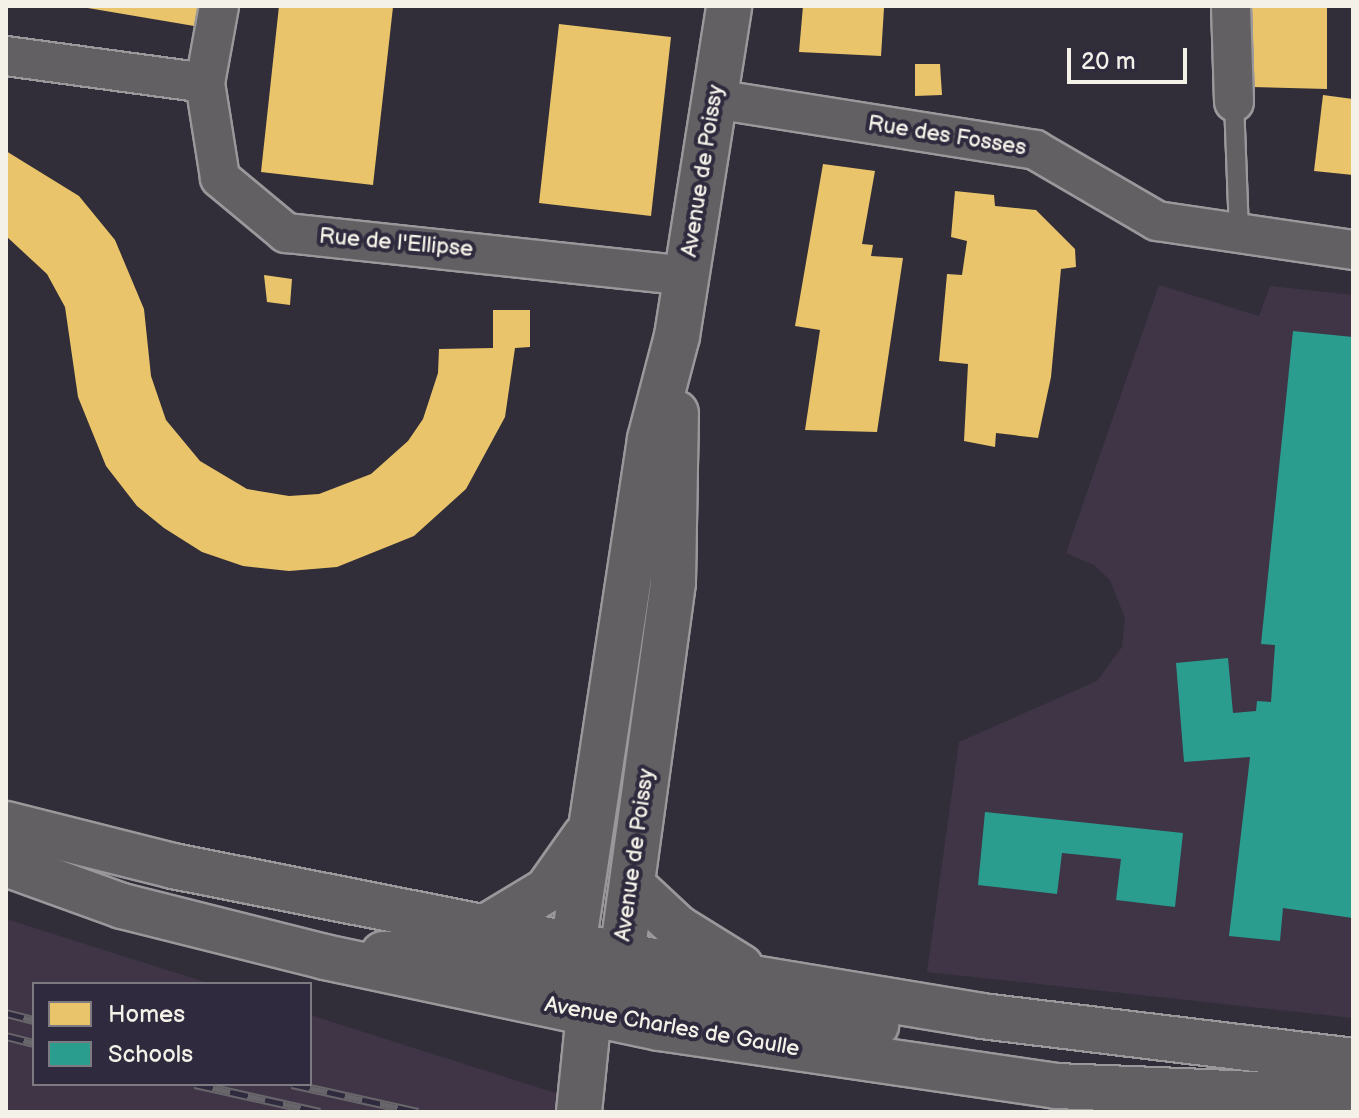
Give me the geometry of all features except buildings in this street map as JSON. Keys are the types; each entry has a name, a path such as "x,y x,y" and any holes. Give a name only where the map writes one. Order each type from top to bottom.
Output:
{"main road":[{"name":"Avenue de Poissy","path":"593,987 592,826 650,439 677,336 729,6"},
{"name":"Avenue de Poissy","path":"593,987 632,885 674,569 677,336"},
{"name":"Avenue Charles de Gaulle","path":"6,824 173,866 484,928 593,987 757,976 1012,1020 1353,1061"},
{"path":"484,928 547,890 592,826"},
{"name":"Avenue Charles de Gaulle","path":"6,864 91,896 325,957 593,987 861,1061 1056,1086 1353,1098"},
{"path":"632,885 678,928 757,976"},
{"path":"204,926 340,986 593,987 835,1021 924,1027 1012,1020"},
{"path":"579,1112 593,987"}],"street":[{"name":"Rue de l'Ellipse","path":"219,6 205,83 220,178 286,233 687,276"},
{"path":"1231,6 1234,102"},
{"path":"6,56 205,83"},
{"name":"Rue des Fosses","path":"714,99 1035,150 1157,221 1353,250"}],"lane":[{"path":"1234,102 1239,233"}],"shaded area":[{"path":"1159,285 1259,316 1270,286 1353,295 1353,1018 927,972 959,742 1097,681 1122,647 1125,618 1110,580 1094,565 1066,553"},
{"path":"6,919 205,982 32,982 32,1086 312,1086 312,1016 615,1112 6,1112"}],"railway":[{"path":"6,1013 32,1020"},
{"path":"6,1036 32,1042"},
{"path":"204,1086 320,1112"},
{"path":"301,1086 418,1112"}]}
